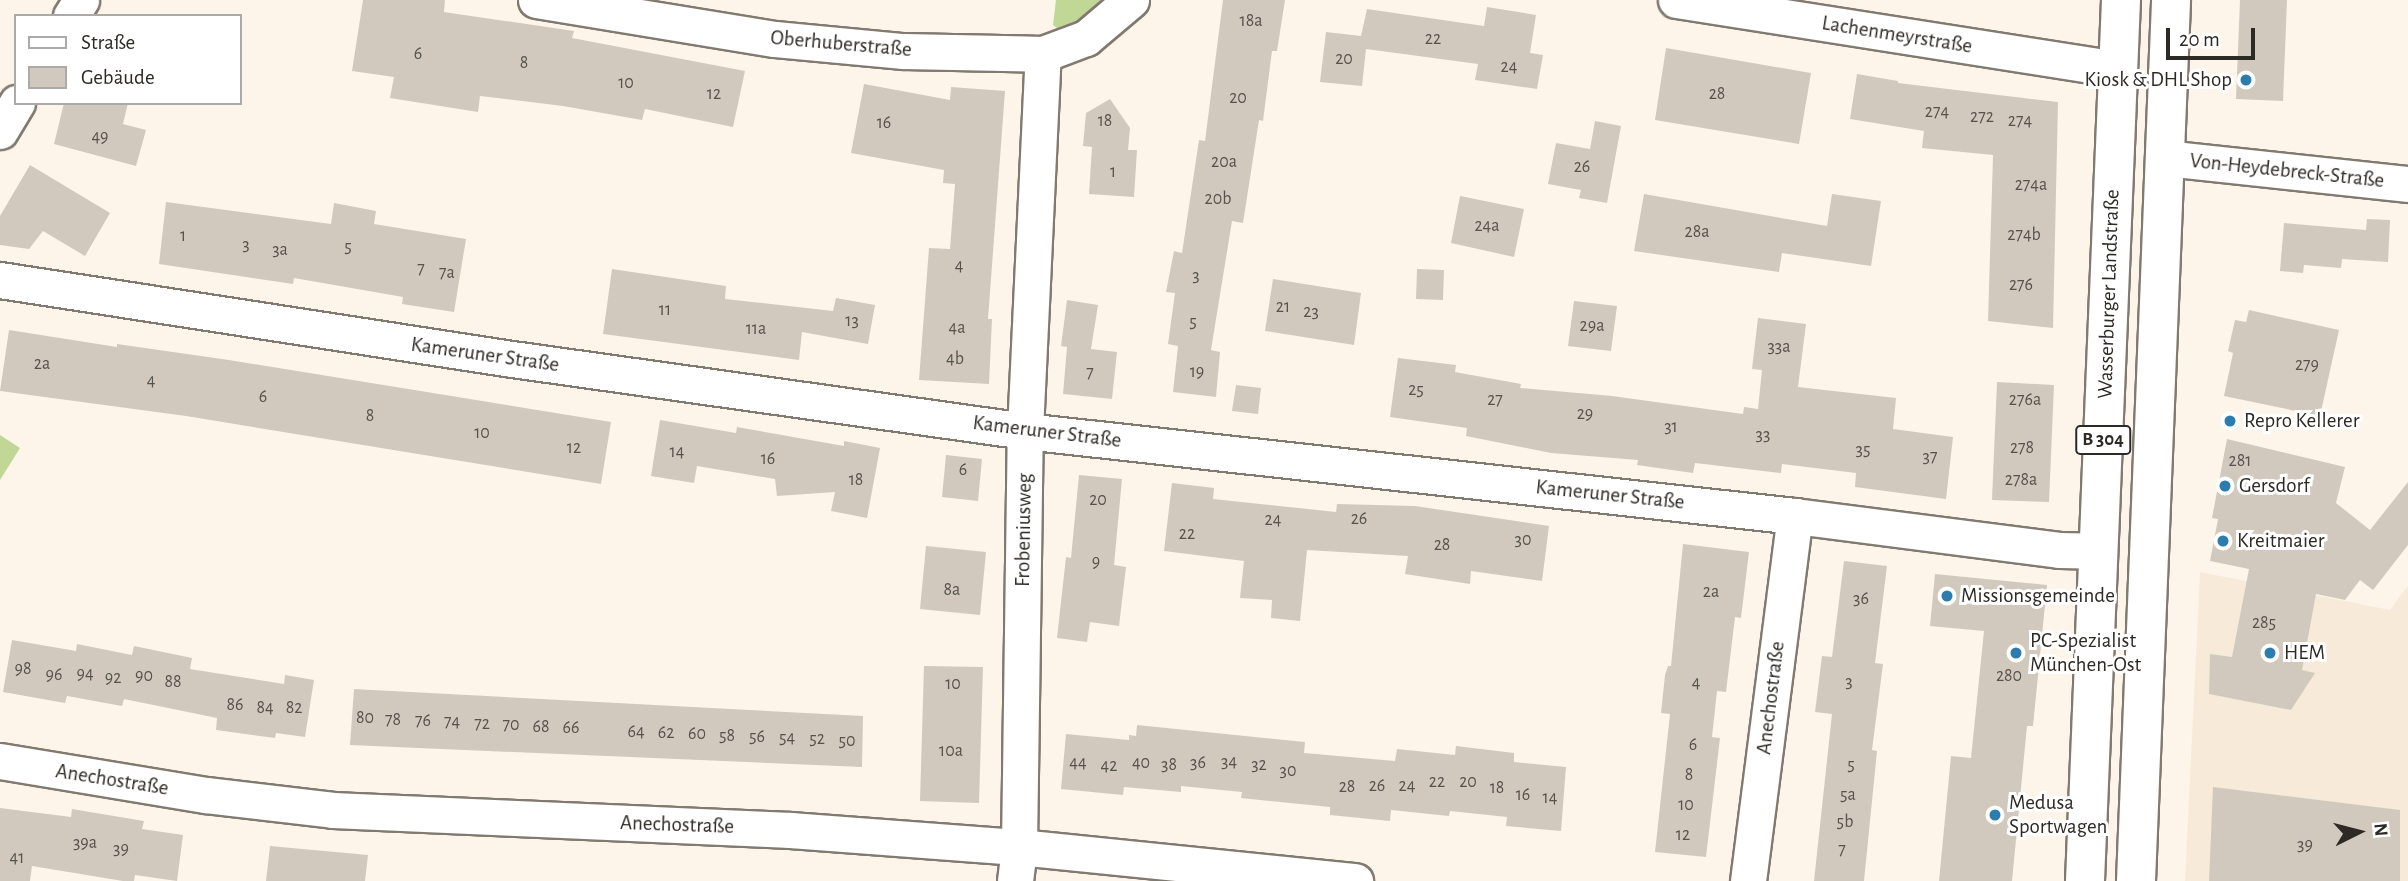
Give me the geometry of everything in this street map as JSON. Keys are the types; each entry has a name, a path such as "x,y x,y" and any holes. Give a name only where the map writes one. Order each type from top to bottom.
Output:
{"main road":[{"name":"Wasserburger Landstraße","path":"2085,881 2121,0"},
{"name":"B 304","path":"2136,881 2171,0"}],"street":[{"name":"Oberhuberstraße","path":"536,0 775,39 903,51 1043,54 1086,38 1131,0"},
{"name":"Lachenmeyrstraße","path":"1676,0 2118,69"},
{"name":"Frobeniusweg","path":"1015,881 1019,847 1025,431 1043,54"},
{"path":"0,131 16,105"},
{"name":"Von-Heydebreck-Straße","path":"2165,158 2408,184"},
{"name":"Kameruner Straße","path":"0,280 505,358 1025,431 1795,516 2059,550 2098,551"},
{"name":"Anechostraße","path":"1748,881 1795,516"},
{"name":"Anechostraße","path":"0,761 206,795 333,810 791,830 1019,847 1355,881"}],"shaded area":[{"path":"2200,572 2390,610 2408,586 2408,881 2185,881"}],"green space":[{"path":"1056,0 1106,0 1073,23 1057,28 1053,25"},
{"path":"0,435 20,448 0,480"}],"building":[{"path":"363,0 445,0 444,12 574,31 572,38 745,71 733,127 645,109 642,120 563,106 480,96 478,112 390,98 394,77 352,71"},
{"path":"1223,0 1285,0 1277,51 1272,51 1263,121 1259,120 1243,223 1232,221 1211,350 1220,352 1216,397 1173,392 1178,346 1168,344 1175,293 1166,292 1174,251 1182,253 1199,140 1205,141"},
{"path":"2240,0 2287,0 2283,101 2236,99"},
{"path":"1487,7 1536,15 1530,53 1543,55 1537,89 1475,80 1478,64 1366,49 1362,86 1320,82 1326,32 1361,36 1367,9 1484,26"},
{"path":"1666,48 1811,73 1799,144 1655,120"},
{"path":"1857,74 1898,83 2058,102 2053,328 1988,321 1993,155 1922,148 1924,131 1850,119"},
{"path":"864,84 950,100 951,87 1005,91 988,319 992,319 989,384 919,380 929,248 950,249 955,184 943,183 944,170 851,153"},
{"path":"1110,99 1130,128 1128,150 1137,150 1134,197 1089,194 1092,147 1083,146 1086,113"},
{"path":"64,105 128,105 123,124 146,130 136,166 54,144"},
{"path":"1595,121 1621,126 1607,203 1579,198 1581,190 1548,184 1556,143 1590,149"},
{"path":"30,165 110,213 85,256 43,231 29,249 0,245 0,216"},
{"path":"1644,194 1827,226 1832,194 1881,201 1871,266 1782,253 1779,272 1634,251"},
{"path":"1460,196 1524,209 1514,257 1451,243"},
{"path":"166,202 331,224 334,203 376,211 374,224 466,239 454,312 402,304 403,297 294,278 293,284 159,264"},
{"path":"2367,219 2390,220 2388,262 2342,259 2341,268 2304,265 2303,273 2280,271 2284,223 2366,230"},
{"path":"612,269 726,286 725,299 833,311 836,298 875,305 868,344 802,332 799,360 603,334"},
{"path":"1417,269 1444,270 1443,300 1416,299"},
{"path":"1273,279 1361,293 1354,345 1265,331"},
{"path":"1067,300 1098,305 1091,349 1117,352 1112,399 1063,394 1067,347 1061,346"},
{"path":"1574,301 1617,306 1611,351 1568,346"},
{"path":"2249,310 2339,330 2320,416 2224,396 2233,353 2228,351 2235,320 2246,322"},
{"path":"1758,318 1806,324 1798,387 1896,398 1893,429 1953,437 1946,499 1855,487 1856,473 1782,464 1781,473 1695,463 1693,473 1637,465 1638,460 1551,453 1466,436 1467,428 1390,417 1398,358 1456,365 1455,372 1521,384 1520,388 1612,396 1743,414 1744,407 1758,409 1762,370 1752,369"},
{"path":"9,330 117,347 117,344 229,360 611,422 601,484 186,416 0,391"},
{"path":"1997,382 2054,385 2049,502 1992,500"},
{"path":"1236,385 1261,388 1258,414 1232,411"},
{"path":"660,420 736,433 737,427 844,446 844,441 880,448 867,518 831,511 835,492 777,496 775,479 697,466 694,483 651,476"},
{"path":"2227,439 2345,467 2336,503 2370,530 2408,482 2408,545 2373,590 2360,580 2345,600 2316,594 2302,670 2315,673 2291,710 2209,694 2210,654 2232,657 2249,569 2210,561 2218,519 2212,518"},
{"path":"946,455 982,459 978,501 942,497"},
{"path":"1079,475 1122,479 1114,565 1126,567 1119,626 1090,622 1087,642 1057,638 1066,557 1071,558"},
{"path":"1172,483 1214,488 1213,499 1336,512 1337,504 1415,506 1549,526 1542,581 1471,571 1470,584 1405,574 1408,556 1307,550 1300,621 1271,618 1272,600 1240,598 1244,561 1164,551"},
{"path":"1683,544 1749,552 1741,618 1735,617 1726,692 1717,691 1712,737 1720,738 1706,857 1655,852 1670,714 1661,713 1665,675 1668,666 1671,666"},
{"path":"926,546 986,552 980,615 920,609"},
{"path":"1844,561 1887,566 1875,663 1883,664 1872,750 1877,751 1864,881 1814,881 1832,714 1815,712 1822,656 1832,657"},
{"path":"1935,574 2047,585 2033,726 2027,726 2012,881 1939,881 1951,756 1971,758 1984,631 1930,626"},
{"path":"12,640 76,651 77,644 132,655 134,646 192,658 190,669 284,684 285,675 314,680 305,737 276,733 275,738 216,730 217,718 124,699 122,706 67,696 65,703 3,692"},
{"path":"924,666 983,667 979,803 920,801"},
{"path":"354,689 863,716 862,767 350,745"},
{"path":"1137,725 1305,742 1304,753 1395,761 1397,749 1455,755 1456,746 1514,753 1514,762 1566,767 1561,831 1506,826 1507,817 1450,811 1449,816 1391,810 1390,821 1330,815 1330,807 1241,798 1242,792 1181,786 1181,792 1124,787 1123,795 1061,789 1066,734 1129,740 1129,735 1136,736"},
{"path":"2213,787 2400,810 2400,881 2209,881"},
{"path":"0,808 71,817 72,809 144,821 142,829 183,835 177,881 135,875 134,881 123,881 32,866 30,881 0,881"},
{"path":"270,846 368,855 365,881 266,881"}],"place":[{"name":"Kiosk & DHL Shop","path":"2246,80"},
{"name":"Repro Kellerer","path":"2230,421"},
{"name":"Gersdorf","path":"2225,486"},
{"name":"Kreitmaier","path":"2223,541"},
{"name":"Missionsgemeinde","path":"1947,596"},
{"name":"PC-Spezialist München-Ost","path":"2016,653"},
{"name":"HEM","path":"2270,653"},
{"name":"Medusa Sportwagen","path":"1995,815"}]}
